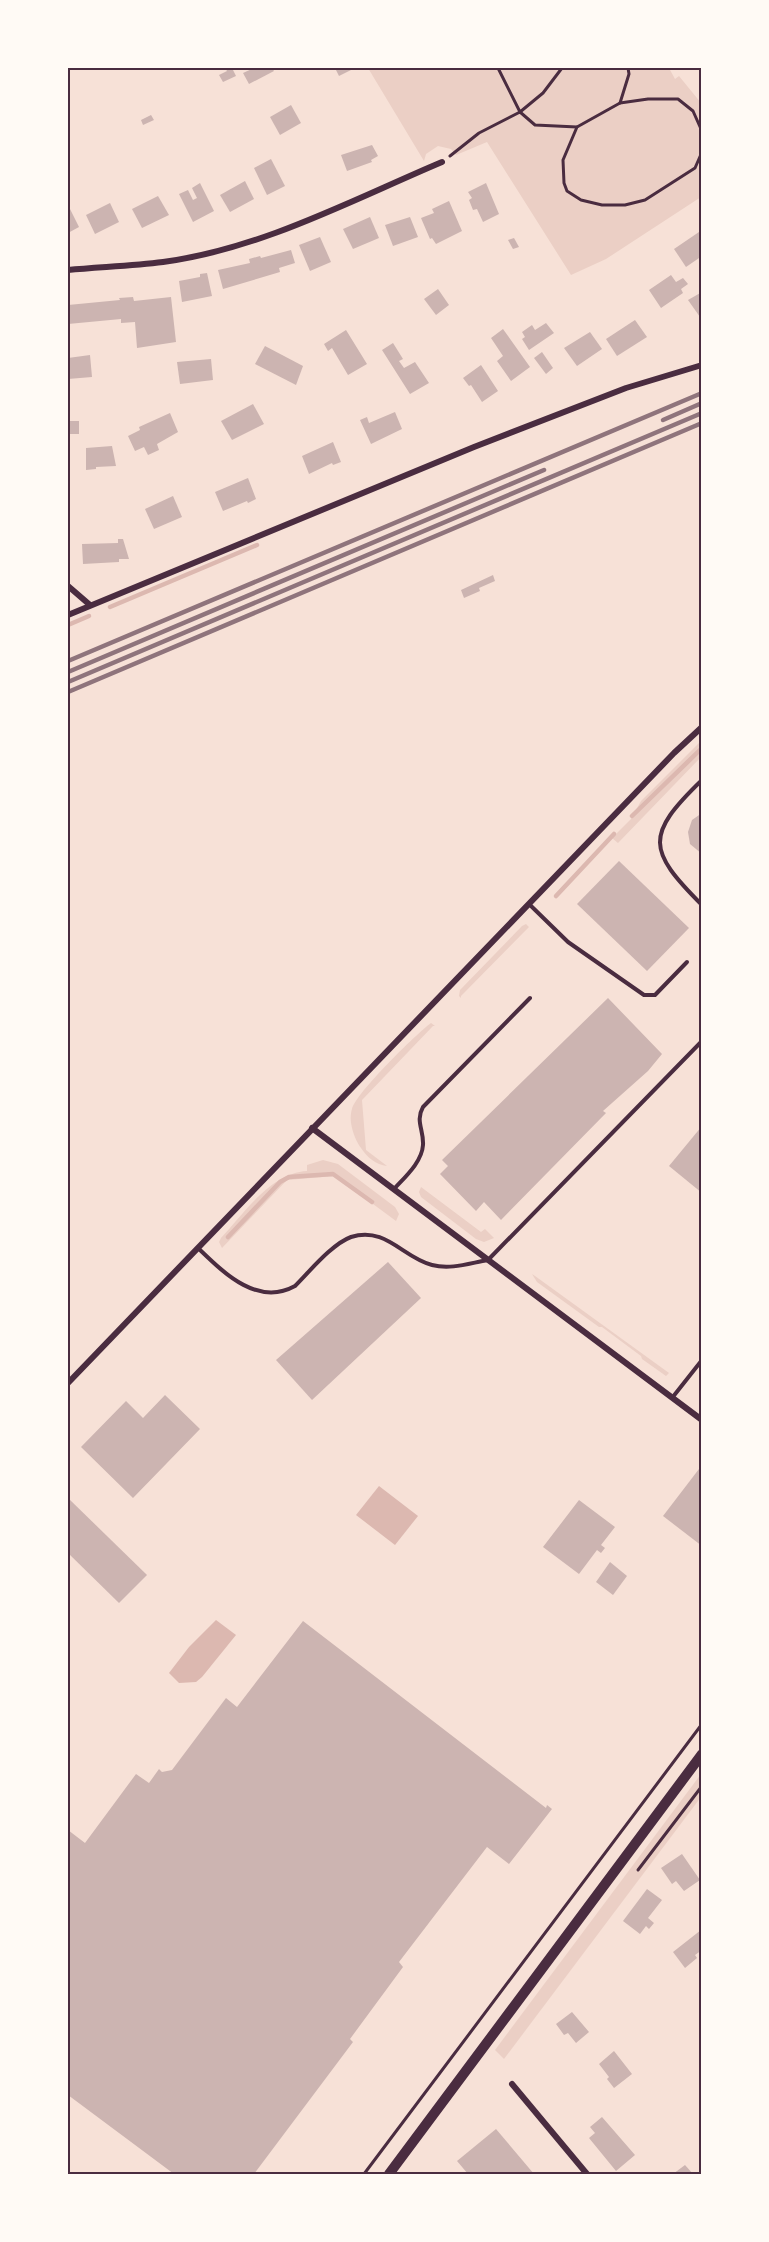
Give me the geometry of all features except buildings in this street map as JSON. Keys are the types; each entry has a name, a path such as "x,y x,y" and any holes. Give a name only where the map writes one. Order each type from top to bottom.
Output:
{"main road":[{"path":"389,2175 702,1754"}],"street":[{"path":"68,270 164,262 250,241 288,228 442,162"},
{"path":"68,615 474,447 627,388 702,365"},
{"path":"68,586 90,605"},
{"path":"68,1383 528,904 702,727"},
{"path":"312,1128 702,1420"},
{"path":"512,2084 587,2175"}],"lane":[{"path":"702,780 675,807 659,841 660,852 665,864 702,905"},
{"path":"528,904 568,942 644,995 655,994 687,962"},
{"path":"394,1189 413,1168 423,1147 418,1117 423,1107 530,998"},
{"path":"198,1248 239,1283 250,1288 272,1292 287,1290 295,1286 337,1246 352,1237 374,1235 386,1239 430,1265 456,1266 488,1260 702,1041"},
{"path":"672,1398 702,1360"}],"path":[{"path":"498,68 520,112 535,125 577,127 620,103 648,99 678,99 693,111 702,137"},
{"path":"442,162 479,133 520,112 543,93 562,68"},
{"path":"620,103 629,74 628,68"},
{"path":"577,127 563,160 564,183 567,191 581,200 625,205 645,200 695,168 702,152"},
{"path":"364,2175 702,1724"},
{"path":"638,1870 702,1786"}],"shaded area":[{"path":"368,68 669,68 675,79 679,76 701,103 701,197 606,259 571,275 487,142 456,155 451,149 438,146 426,154 424,161"},
{"path":"701,741 701,757 618,843 612,838 631,819 641,801"},
{"path":"526,924 529,927 461,998 460,990"},
{"path":"431,1023 435,1026 362,1100 366,1150 387,1166 379,1164 366,1154 356,1139 351,1124 352,1109 375,1078"},
{"path":"323,1160 338,1164 395,1207 399,1214 396,1221 335,1176 287,1180 222,1248 219,1242 221,1238 270,1186 294,1173 307,1171 307,1165"},
{"path":"421,1187 481,1232 485,1229 494,1238 484,1242 476,1239 421,1197 419,1192"},
{"path":"532,1274 669,1373 666,1376 642,1359 602,1327 537,1282"},
{"path":"379,1486 418,1516 395,1545 356,1515"},
{"path":"216,1620 236,1635 202,1677 196,1682 179,1683 169,1673 189,1647"},
{"path":"701,1774 701,1797 504,2059 495,2050"}],"waterway":[{"path":"110,607 257,545"},
{"path":"68,625 89,616"},
{"path":"632,816 702,748"},
{"path":"556,896 614,834"},
{"path":"228,1237 280,1182 289,1177 333,1174 372,1202"}],"railway":[{"path":"68,661 702,393"},
{"path":"663,420 702,403"},
{"path":"68,682 702,413"},
{"path":"68,692 702,423"},
{"path":"68,672 544,470"}]}
